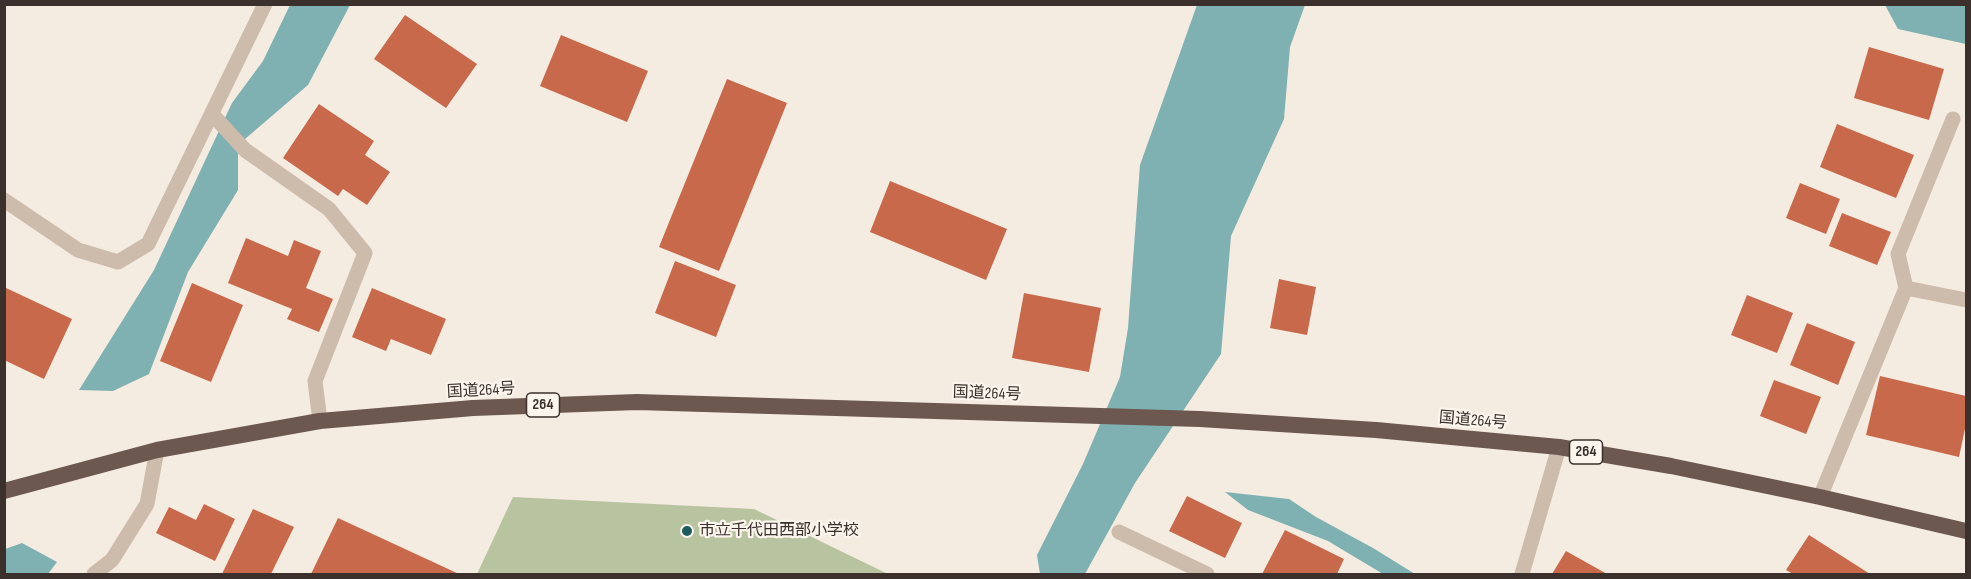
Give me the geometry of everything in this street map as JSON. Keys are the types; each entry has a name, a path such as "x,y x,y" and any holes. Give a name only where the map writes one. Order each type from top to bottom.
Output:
{"highway":[{"name":"国道264号","path":"4,491 157,450 320,421 473,408 637,402 1200,419 1376,430 1559,447 1671,466 1820,496 1966,531"}],"street":[{"path":"4,200 78,250 118,262 148,244 265,4"},
{"path":"212,114 245,150 329,209 365,253 315,381 320,421"},
{"path":"1820,496 1906,288 1898,254 1953,119"},
{"path":"1906,288 1966,300"},
{"path":"1522,574 1559,447"},
{"path":"94,574 112,560 147,504 157,450"},
{"path":"1119,532 1206,574"}],"green space":[{"path":"513,497 754,509 888,574 477,574"}],"water":[{"path":"290,5 350,5 308,85 238,145 238,190 188,272 149,374 113,391 79,390 154,270 232,103 263,61"},
{"path":"1197,5 1305,5 1290,47 1284,119 1231,236 1221,354 1135,483 1085,574 1040,574 1037,555 1083,464 1120,377 1128,328 1140,165"},
{"path":"1885,5 1966,5 1966,44 1898,29"},
{"path":"1225,492 1289,499 1415,574 1383,574 1328,541 1248,510"},
{"path":"22,543 57,562 48,574 5,574 5,549"}],"building":[{"path":"405,15 477,64 446,108 374,59"},
{"path":"561,35 648,71 627,122 540,86"},
{"path":"1869,47 1944,69 1929,120 1854,98"},
{"path":"727,79 787,103 719,271 659,247"},
{"path":"319,104 374,141 365,155 390,172 367,205 343,189 338,196 283,158"},
{"path":"1837,124 1914,155 1896,198 1820,167"},
{"path":"890,181 1007,229 986,280 870,232"},
{"path":"1800,183 1840,199 1826,234 1786,218"},
{"path":"1842,213 1891,232 1877,265 1829,246"},
{"path":"246,238 288,256 294,240 321,251 306,288 333,299 319,332 287,319 292,309 228,283"},
{"path":"675,261 736,285 716,337 655,313"},
{"path":"1279,279 1316,287 1307,335 1270,328"},
{"path":"192,283 243,305 211,382 160,361"},
{"path":"4,287 72,319 44,379 4,360"},
{"path":"372,288 446,319 431,355 391,339 386,351 352,337"},
{"path":"1024,293 1101,308 1089,372 1012,358"},
{"path":"1747,295 1793,313 1777,353 1731,335"},
{"path":"1807,323 1855,342 1838,385 1790,365"},
{"path":"1880,376 1966,396 1966,424 1959,457 1866,435"},
{"path":"1774,380 1821,397 1806,434 1760,416"},
{"path":"1187,496 1242,523 1225,558 1169,531"},
{"path":"204,504 235,519 215,561 156,533 169,507 196,520"},
{"path":"253,509 294,527 271,574 222,574"},
{"path":"338,518 459,574 311,574"},
{"path":"1285,530 1344,559 1337,574 1262,574"},
{"path":"1809,535 1870,574 1793,574 1786,570"},
{"path":"1566,551 1607,574 1552,574"}],"place":[{"name":"市立千代田西部小学校","path":"687,531"}]}
